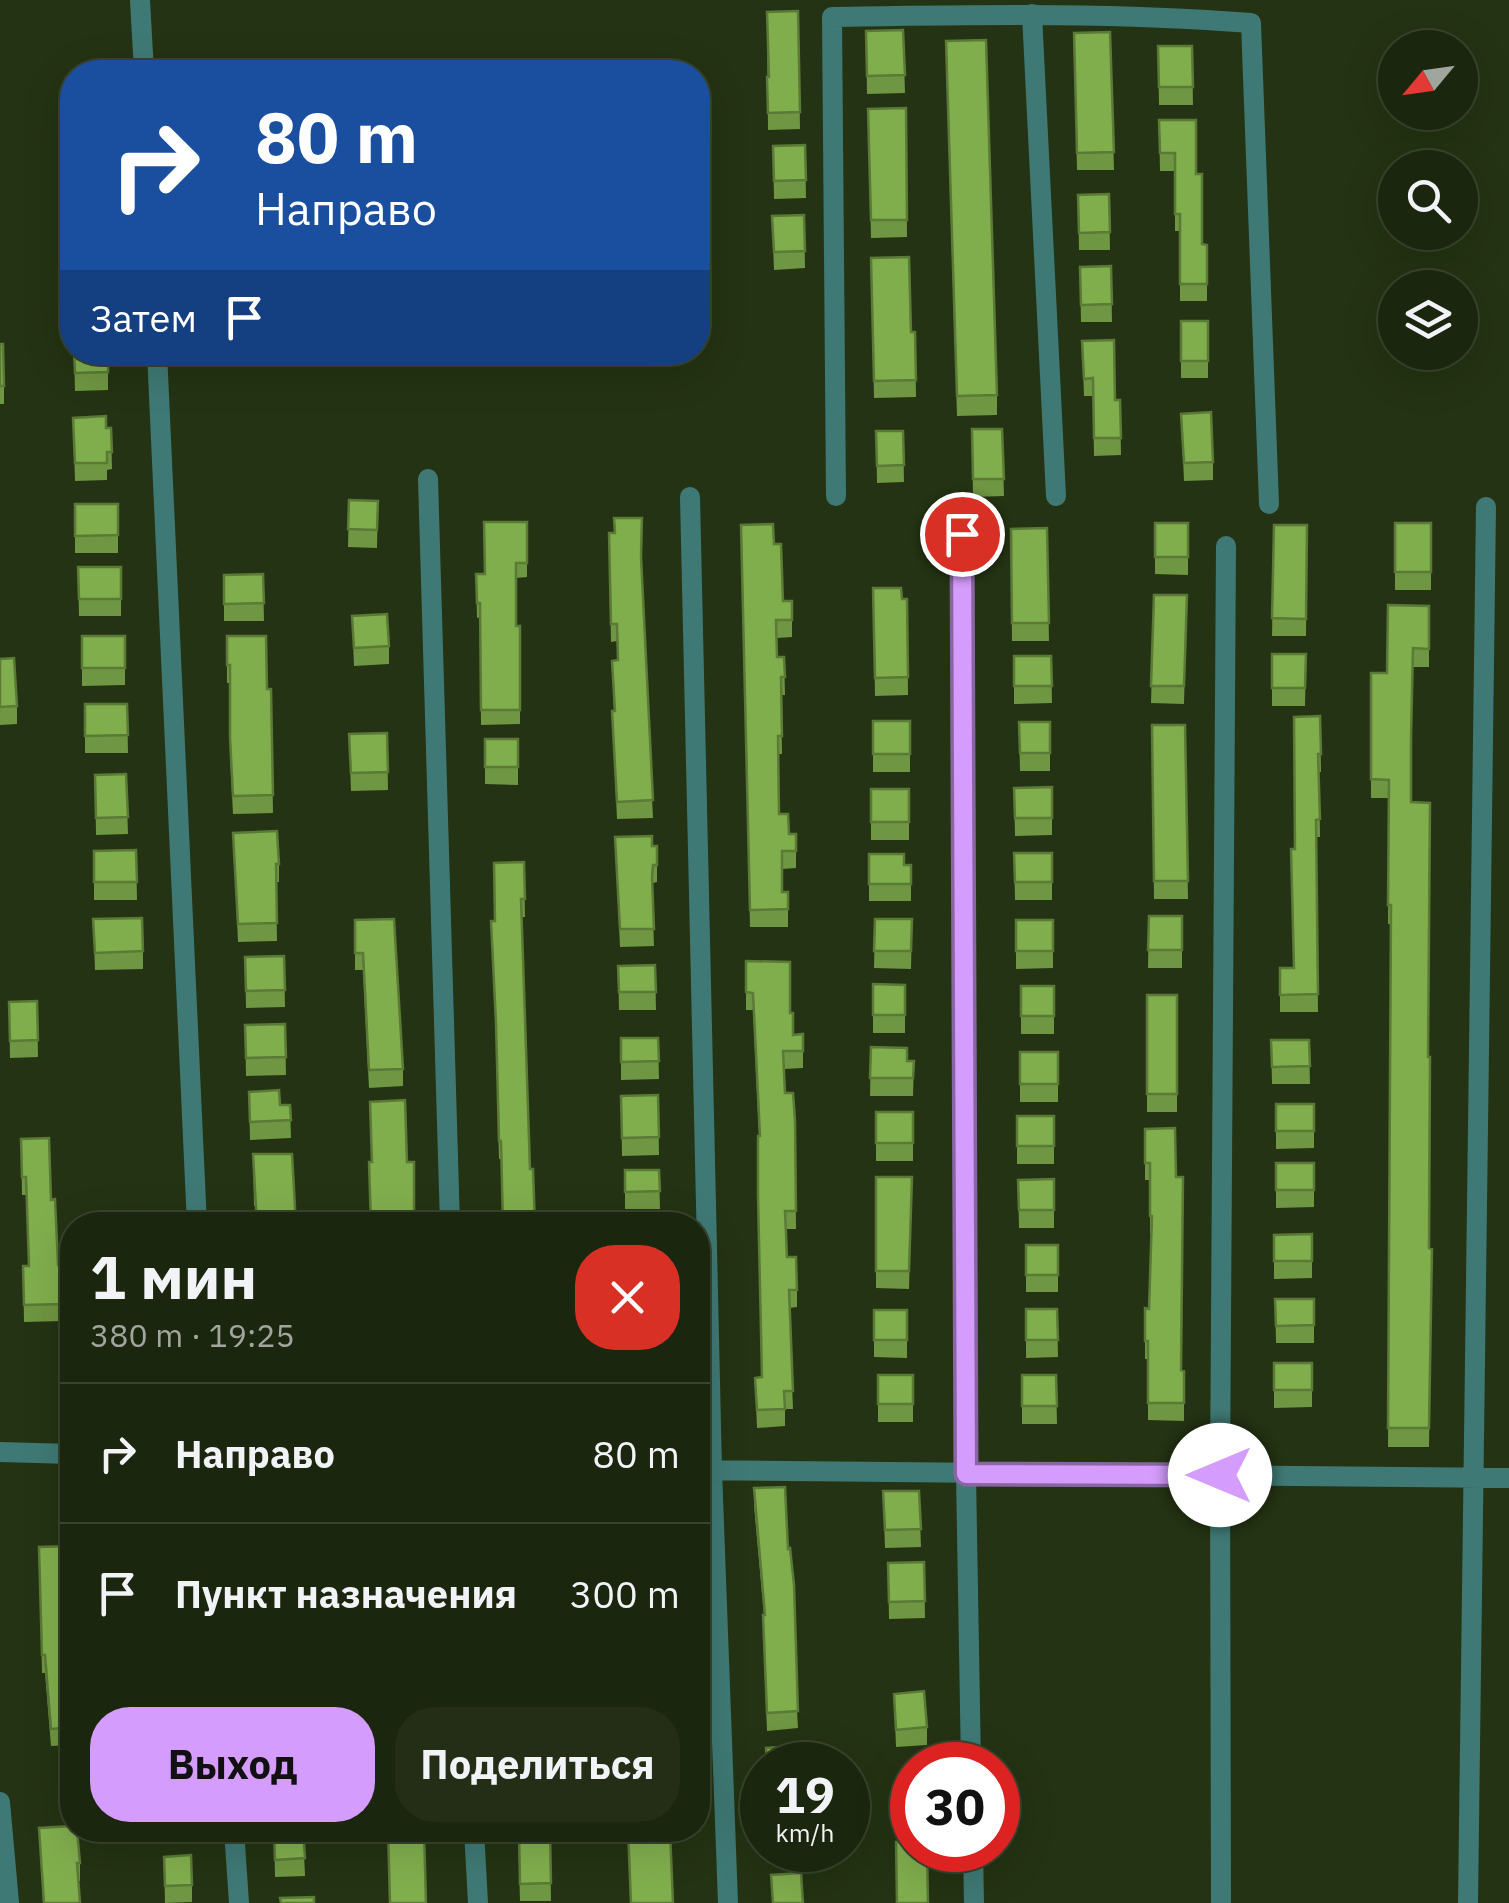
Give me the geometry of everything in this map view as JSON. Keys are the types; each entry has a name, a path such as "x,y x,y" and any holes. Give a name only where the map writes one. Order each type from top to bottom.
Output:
{"street":[{"path":"140,0 143,60"},
{"path":"836,496 832,16 1163,8 1251,23 1269,504"},
{"path":"1032,14 1056,496"},
{"path":"157,365 196,1212"},
{"path":"428,479 450,1212"},
{"path":"690,497 701,1212"},
{"path":"1468,1903 1486,507"},
{"path":"962,534 966,1474 972,1742"},
{"path":"1221,1903 1226,546"},
{"path":"0,1452 60,1454"},
{"path":"710,1470 1509,1478"},
{"path":"710,1564 728,1903"},
{"path":"0,1802 8,1903"},
{"path":"235,1842 239,1903"},
{"path":"475,1842 478,1903"},
{"path":"973,1872 974,1903"}],"building":[{"path":"798,11 800,112 768,113 767,12"},
{"path":"903,30 905,75 867,76 866,31"},
{"path":"1110,32 1114,152 1077,153 1074,33"},
{"path":"986,40 997,395 957,396 946,41"},
{"path":"1158,46 1192,46 1193,87 1159,87"},
{"path":"906,108 907,220 871,220 868,109"},
{"path":"1159,120 1196,120 1196,174 1202,174 1202,244 1207,245 1207,284 1180,284 1175,153 1160,153"},
{"path":"805,145 806,180 774,181 773,146"},
{"path":"1109,194 1110,232 1079,233 1078,195"},
{"path":"804,215 805,251 774,252 772,216"},
{"path":"909,257 916,380 874,381 871,258"},
{"path":"1111,266 1112,304 1081,305 1080,267"},
{"path":"1181,321 1208,321 1208,361 1181,361"},
{"path":"1114,340 1115,400 1120,400 1121,438 1094,438 1093,378 1084,379 1082,341"},
{"path":"3,344 4,386 0,386"},
{"path":"75,365 108,365 108,372 75,373"},
{"path":"1211,412 1213,462 1184,463 1181,414"},
{"path":"106,416 112,452 107,452 107,463 75,463 73,418"},
{"path":"972,429 1002,429 1004,479 973,479"},
{"path":"876,431 903,431 904,465 877,466"},
{"path":"349,500 378,501 377,530 348,529"},
{"path":"75,504 118,504 118,535 75,536"},
{"path":"614,518 642,518 653,800 617,802 612,661 618,660 617,624 611,624 609,533 615,533"},
{"path":"484,522 527,522 527,563 516,563 520,710 481,710 476,574 485,574"},
{"path":"1155,523 1188,523 1188,557 1155,557"},
{"path":"1395,523 1431,523 1431,572 1395,572"},
{"path":"773,524 774,544 781,544 783,601 792,601 792,620 776,620 777,657 784,657 785,677 781,677 782,736 778,736 779,814 788,814 789,834 796,834 796,851 782,851 782,892 788,892 788,909 750,910 741,525"},
{"path":"1274,525 1307,525 1306,619 1272,618"},
{"path":"1047,528 1049,623 1012,623 1011,529"},
{"path":"78,567 121,567 121,599 79,599"},
{"path":"263,574 264,603 224,604 224,575"},
{"path":"873,588 901,588 902,599 907,599 908,677 875,678"},
{"path":"1154,595 1187,595 1184,686 1151,686"},
{"path":"1388,605 1429,606 1429,649 1413,648 1411,802 1430,803 1429,1428 1388,1428 1389,780 1371,779 1371,673 1387,673"},
{"path":"387,614 389,646 354,648 352,616"},
{"path":"82,636 125,636 125,668 82,668"},
{"path":"227,636 266,636 273,795 233,796"},
{"path":"1272,654 1306,654 1305,688 1272,688"},
{"path":"1014,656 1051,656 1052,686 1014,686"},
{"path":"14,658 17,706 0,707 0,659"},
{"path":"85,704 127,704 128,735 85,736"},
{"path":"1320,716 1320,819 1316,820 1318,994 1280,995 1280,968 1294,968 1294,717"},
{"path":"873,721 910,721 910,754 873,754"},
{"path":"1019,722 1050,722 1050,753 1020,753"},
{"path":"1152,725 1185,725 1188,881 1154,881"},
{"path":"387,733 388,772 351,773 349,734"},
{"path":"485,739 518,739 518,767 485,767"},
{"path":"126,774 128,817 96,818 95,775"},
{"path":"1052,787 1052,818 1015,818 1014,788"},
{"path":"871,789 909,789 909,822 871,822"},
{"path":"277,831 277,923 238,924 233,833"},
{"path":"652,836 652,846 657,846 657,865 653,865 652,877 654,929 620,929 615,837"},
{"path":"136,850 137,882 94,882 94,851"},
{"path":"1014,853 1052,853 1052,882 1015,882"},
{"path":"869,854 904,854 904,865 911,865 911,884 869,884"},
{"path":"524,862 525,899 521,899 535,1212 503,1212 491,921 495,921 494,863"},
{"path":"1149,916 1182,916 1182,950 1148,950"},
{"path":"142,918 143,951 95,953 93,919"},
{"path":"394,919 403,1069 369,1070 363,953 355,953 355,920"},
{"path":"875,919 912,919 911,951 874,951"},
{"path":"1016,920 1053,920 1053,951 1016,951"},
{"path":"284,956 285,990 246,991 245,957"},
{"path":"746,961 790,962 793,1035 803,1034 803,1051 783,1051 785,1093 793,1093 795,1120 796,1211 785,1211 787,1257 796,1257 797,1290 789,1290 793,1391 784,1391 785,1409 757,1410 755,1378 762,1377 760,1136 753,993 746,992"},
{"path":"655,965 656,992 619,992 618,966"},
{"path":"873,984 905,985 905,1015 873,1015"},
{"path":"1021,986 1054,986 1054,1016 1021,1016"},
{"path":"1147,995 1177,995 1177,1094 1147,1094"},
{"path":"37,1001 38,1040 10,1041 9,1002"},
{"path":"285,1024 286,1057 246,1058 245,1025"},
{"path":"621,1038 658,1038 659,1061 621,1062"},
{"path":"1271,1040 1309,1040 1310,1066 1272,1067"},
{"path":"871,1047 907,1048 907,1061 914,1061 913,1078 870,1078"},
{"path":"1020,1052 1058,1052 1058,1084 1020,1084"},
{"path":"279,1090 280,1105 290,1105 291,1120 250,1122 249,1092"},
{"path":"658,1095 659,1137 622,1138 621,1096"},
{"path":"405,1100 407,1162 414,1162 414,1212 371,1212 370,1102"},
{"path":"1276,1104 1314,1104 1314,1131 1276,1131"},
{"path":"876,1112 913,1112 913,1143 876,1143"},
{"path":"1017,1116 1054,1116 1054,1146 1017,1146"},
{"path":"1175,1128 1176,1177 1183,1177 1184,1403 1148,1403 1145,1308 1149,1309 1152,1216 1145,1129"},
{"path":"49,1138 60,1304 24,1305 23,1266 29,1266 21,1139"},
{"path":"253,1154 292,1154 295,1212 256,1212"},
{"path":"1276,1163 1314,1163 1314,1190 1276,1190"},
{"path":"625,1170 659,1170 660,1191 625,1192"},
{"path":"876,1177 912,1177 909,1271 876,1271"},
{"path":"1054,1179 1054,1210 1019,1210 1018,1180"},
{"path":"1312,1234 1312,1261 1274,1261 1274,1235"},
{"path":"1026,1245 1058,1245 1058,1275 1026,1275"},
{"path":"1275,1299 1314,1299 1314,1325 1276,1326"},
{"path":"1026,1309 1057,1309 1058,1340 1026,1340"},
{"path":"874,1310 907,1310 907,1340 874,1340"},
{"path":"1274,1363 1312,1363 1312,1390 1274,1390"},
{"path":"878,1375 913,1375 913,1404 878,1404"},
{"path":"1022,1375 1056,1375 1057,1406 1022,1406"},
{"path":"785,1487 794,1585 798,1711 767,1713 765,1615 754,1488"},
{"path":"883,1491 919,1491 921,1529 885,1530"},
{"path":"60,1546 60,1728 51,1729 42,1655 39,1547"},
{"path":"924,1562 925,1601 889,1602 888,1563"},
{"path":"924,1691 927,1727 896,1730 894,1694"},
{"path":"60,1827 60,1842 78,1842 80,1903 44,1903 39,1828"},
{"path":"274,1842 304,1842 305,1858 275,1860"},
{"path":"388,1842 424,1842 426,1903 390,1903"},
{"path":"519,1842 550,1842 551,1883 520,1884"},
{"path":"628,1842 670,1842 673,1903 631,1903"},
{"path":"191,1855 192,1885 165,1886 164,1857"},
{"path":"896,1872 927,1872 928,1903 897,1903"},
{"path":"801,1873 803,1903 773,1903 771,1875"},
{"path":"314,1897 314,1903 281,1903 280,1898"}],"route":[{"path":"962,534 966,1474 1220,1475"}]}
